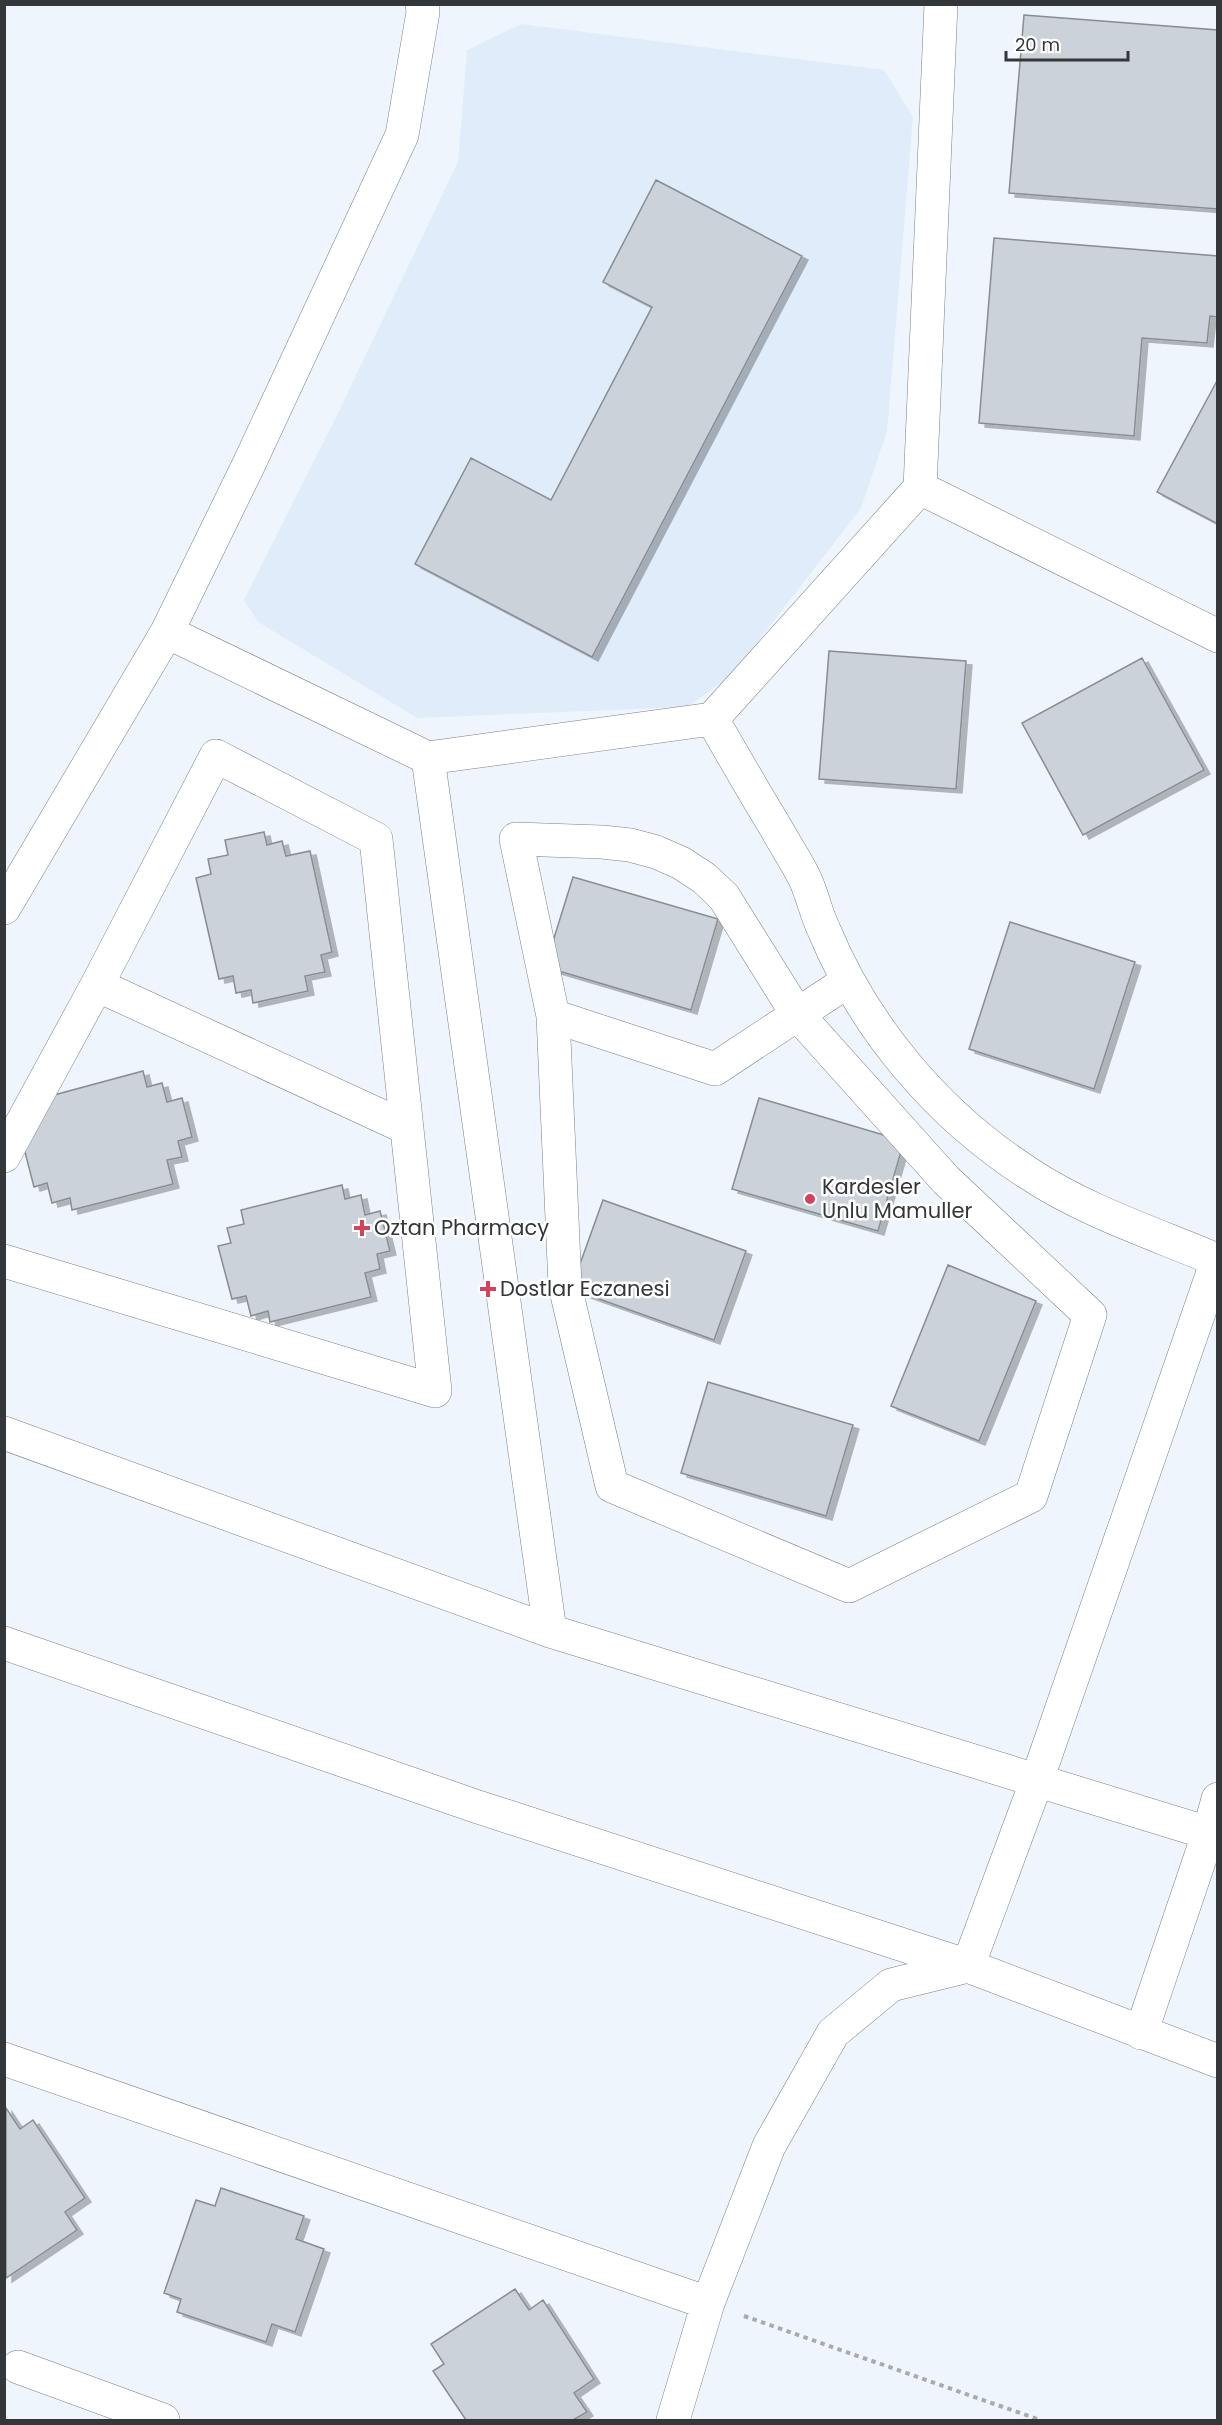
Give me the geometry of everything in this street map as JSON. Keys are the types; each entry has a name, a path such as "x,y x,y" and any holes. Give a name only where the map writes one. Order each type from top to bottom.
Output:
{"street":[{"path":"4,908 167,632 249,464 402,135 423,12 422,4"},
{"path":"167,632 428,758 712,719 920,488 941,4"},
{"path":"920,488 1218,636"},
{"path":"712,719 805,879 824,930 848,981 877,1027 911,1071 949,1111 987,1144 1028,1173 1071,1198 1217,1259 1038,1780 968,1966"},
{"path":"4,1156 97,985 216,756 376,839 435,1391 4,1261"},
{"path":"428,758 550,1631"},
{"path":"516,839 630,845 656,852 681,863 704,878 724,897 797,1014 946,1180 1090,1314 1031,1496 849,1586 612,1486 565,1286 553,1017 516,839"},
{"path":"553,1017 716,1069 848,981"},
{"path":"97,985 407,1128"},
{"path":"4,1433 550,1631 1213,1834"},
{"path":"4,1642 475,1806 968,1966 1218,2061"},
{"path":"1141,2033 1213,1834 1218,1799"},
{"path":"673,2421 708,2304 769,2146 833,2034 891,1985 968,1966"},
{"path":"4,2059 708,2304"},
{"path":"18,2367 104,2410 163,2421"}],"path":[{"path":"708,2304 1040,2421"}],"shaded area":[{"path":"521,24 884,70 913,117 887,432 861,508 732,675 687,707 417,718 258,622 244,600 338,413 458,162 467,50"}],"building":[{"path":"1024,15 1218,30 1218,209 1009,193"},
{"path":"656,180 802,256 592,657 415,564 471,458 551,500 652,307 603,282"},
{"path":"994,238 1218,256 1218,317 1210,316 1207,343 1142,338 1134,436 979,423"},
{"path":"1218,379 1218,524 1157,492"},
{"path":"829,651 966,661 956,789 819,779"},
{"path":"1142,658 1204,770 1083,835 1022,723"},
{"path":"264,832 267,845 282,841 286,856 310,851 332,952 321,955 325,972 305,976 308,991 253,1003 251,990 236,993 233,976 219,979 196,878 211,874 208,859 228,855 225,840"},
{"path":"573,877 718,919 691,1010 545,967"},
{"path":"1010,922 1135,962 1094,1089 969,1049"},
{"path":"143,1071 147,1087 162,1083 167,1102 182,1098 192,1137 178,1141 182,1157 167,1160 173,1184 72,1210 70,1198 52,1203 47,1183 34,1187 20,1133 43,1098"},
{"path":"759,1098 904,1141 878,1231 732,1189"},
{"path":"342,1185 345,1199 361,1195 365,1215 380,1211 390,1251 377,1254 380,1269 365,1273 371,1297 270,1322 268,1311 251,1316 246,1296 232,1299 218,1246 231,1243 227,1228 244,1224 241,1210"},
{"path":"603,1200 746,1251 714,1340 571,1289"},
{"path":"948,1265 1036,1301 979,1441 891,1406"},
{"path":"708,1382 853,1425 826,1516 681,1473"},
{"path":"6,2108 20,2129 33,2120 85,2198 65,2212 77,2230 6,2278"},
{"path":"221,2188 304,2216 296,2239 324,2249 295,2332 272,2324 266,2342 177,2312 181,2299 164,2293 196,2200 215,2206"},
{"path":"515,2289 529,2310 543,2300 594,2379 574,2393 587,2412 573,2420 466,2420 433,2371 444,2364 431,2344"}],"place":[{"name":"Kardesler Unlu Mamuller","path":"810,1199"},
{"name":"Oztan Pharmacy","path":"362,1228"},
{"name":"Dostlar Eczanesi","path":"488,1289"}]}
